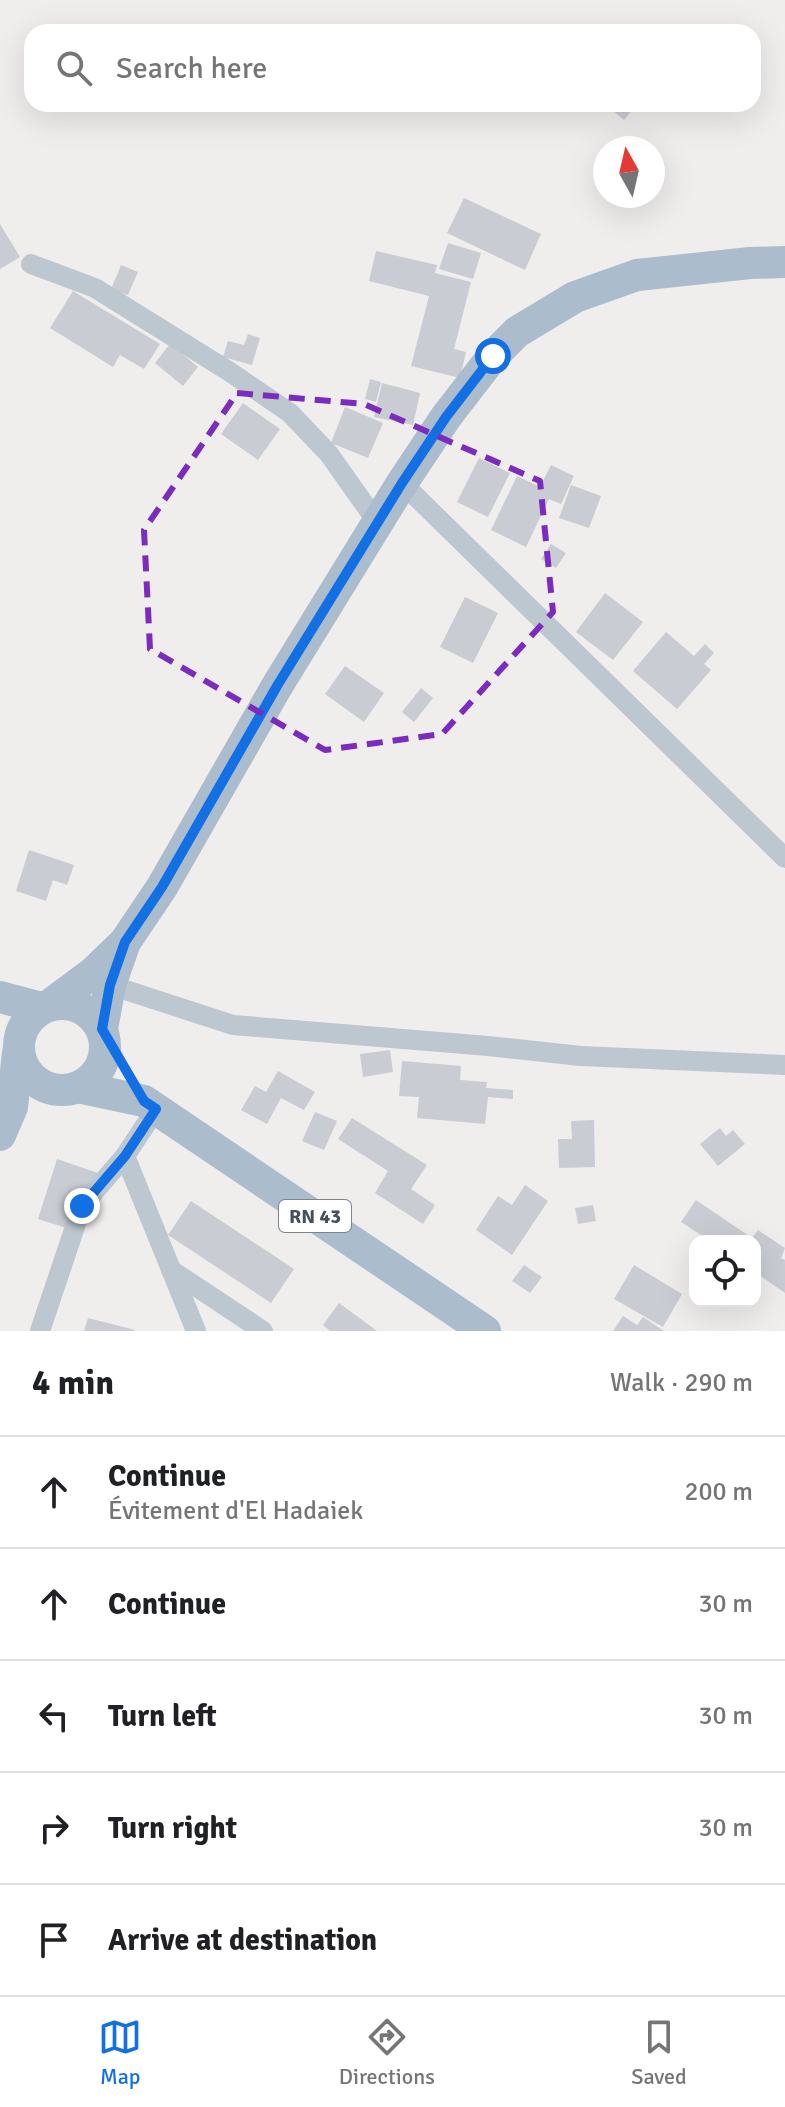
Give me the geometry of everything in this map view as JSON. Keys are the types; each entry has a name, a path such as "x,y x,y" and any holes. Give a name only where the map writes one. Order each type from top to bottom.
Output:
{"main road":[{"path":"0,1136 12,1107 24,1024 94,972 125,942 162,887 277,686 377,522 446,417 493,356 517,332 575,297 637,275 785,262"},
{"path":"0,1136 24,1109 89,1081 98,1071 106,1046 103,1031 110,985 125,942"},
{"path":"0,997 46,1006 76,1005 87,1011 103,1031"},
{"path":"0,1016 30,1076 52,1089 71,1088"},
{"name":"RN 43","path":"103,1031 150,1105"},
{"name":"RN 43","path":"71,1088 150,1105 485,1331"}],"street":[{"path":"31,264 95,288 290,413 329,454 377,522"},
{"path":"402,483 785,858"},
{"path":"110,985 233,1025 581,1056 785,1065"},
{"path":"40,1331 82,1206 125,1156 150,1105"},
{"path":"125,1156 196,1331"},
{"path":"171,1270 263,1331"}],"highlighted area":[{"path":"237,393 364,404 540,481 553,612 442,734 325,750 150,649 144,530"}],"building":[{"path":"614,112 630,112 624,120"},
{"path":"464,198 541,234 525,270 447,233"},
{"path":"0,224 20,257 0,269"},
{"path":"448,243 481,253 473,279 439,269"},
{"path":"376,251 437,265 435,273 471,282 454,349 466,352 460,378 411,366 429,296 369,281"},
{"path":"121,265 138,272 128,295 111,289"},
{"path":"73,291 160,344 144,369 120,355 113,367 50,328"},
{"path":"248,334 260,338 252,365 223,357 228,341 244,345"},
{"path":"170,344 198,367 183,386 155,363"},
{"path":"370,379 381,382 376,402 365,399"},
{"path":"382,383 420,393 413,425 374,417"},
{"path":"243,403 280,429 258,460 221,434"},
{"path":"345,407 383,423 368,458 331,443"},
{"path":"479,458 510,473 488,517 457,502"},
{"path":"551,465 574,476 561,504 549,499 526,547 491,530 517,476 540,487"},
{"path":"571,485 601,496 589,528 559,518"},
{"path":"551,544 566,553 556,568 541,559"},
{"path":"605,593 643,622 613,660 576,632"},
{"path":"465,597 498,613 473,663 440,647"},
{"path":"666,632 694,656 705,644 714,653 704,664 711,670 677,709 633,671"},
{"path":"345,666 384,693 364,722 325,694"},
{"path":"421,688 433,698 414,722 402,712"},
{"path":"29,850 74,865 67,885 53,880 46,901 16,891"},
{"path":"390,1050 393,1072 363,1077 360,1054"},
{"path":"402,1061 461,1066 460,1080 487,1082 486,1088 513,1090 513,1099 488,1097 485,1124 417,1118 419,1097 399,1096"},
{"path":"278,1071 315,1092 304,1110 281,1098 267,1124 241,1110 255,1086 266,1092"},
{"path":"315,1112 337,1121 324,1150 302,1141"},
{"path":"352,1118 427,1165 411,1189 435,1205 423,1224 375,1193 388,1171 338,1139"},
{"path":"594,1120 595,1167 559,1168 558,1139 572,1139 571,1121"},
{"path":"720,1128 726,1136 733,1130 745,1144 718,1166 700,1144"},
{"path":"57,1159 101,1174 82,1233 38,1219"},
{"path":"525,1185 548,1201 512,1255 476,1230 498,1196 512,1205"},
{"path":"696,1200 748,1235 701,1235 681,1222"},
{"path":"191,1201 294,1269 271,1303 168,1235"},
{"path":"593,1205 596,1221 578,1224 575,1208"},
{"path":"758,1230 785,1248 781,1258 785,1260 785,1293 761,1276 761,1235 754,1235"},
{"path":"524,1265 542,1277 530,1293 512,1281"},
{"path":"634,1265 682,1294 663,1327 614,1299"},
{"path":"339,1303 377,1331 330,1331 323,1325"},
{"path":"623,1316 637,1325 643,1317 664,1331 613,1331"},
{"path":"88,1318 135,1330 135,1331 84,1331"}],"route":[{"path":"82,1206 125,1156 156,1109 144,1101 102,1029 110,985 125,942 162,887 277,686 402,483 446,417 493,356"}]}
